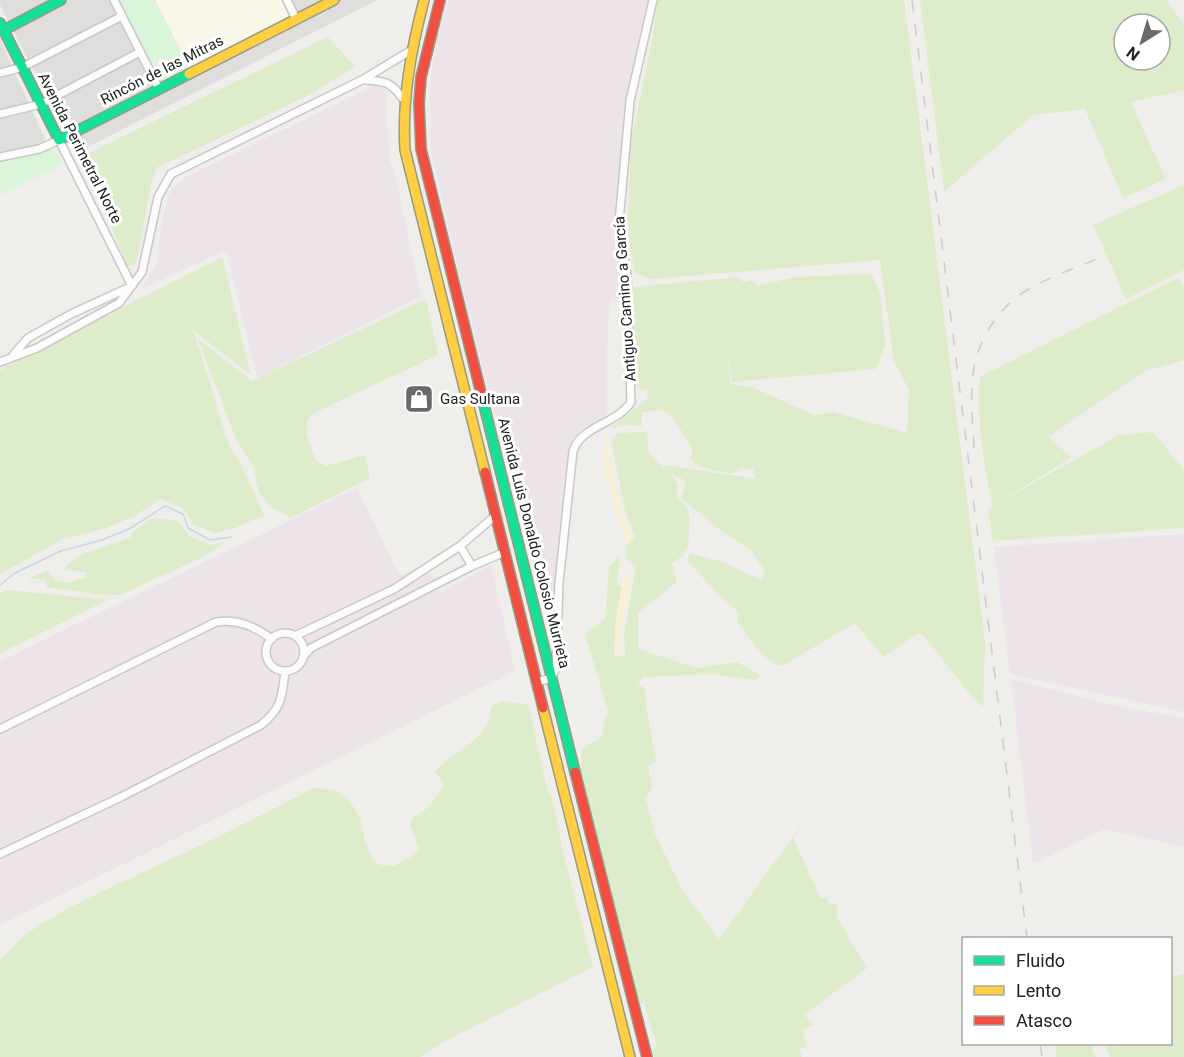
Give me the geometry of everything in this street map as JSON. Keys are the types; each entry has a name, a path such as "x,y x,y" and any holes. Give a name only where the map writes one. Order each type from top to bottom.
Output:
{"main road":[{"path":"1,28 49,3 62,0"},
{"name":"Rincón de las Mitras","path":"59,140 334,0"},
{"name":"Avenida Luis Donaldo Colosio Murrieta","path":"424,0 410,51 404,100 405,150 630,1057"},
{"name":"Avenida Luis Donaldo Colosio Murrieta","path":"440,0 421,75 419,102 421,149 582,806 647,1057"},
{"name":"Avenida Perimetral Norte","path":"1,28 59,140"},
{"path":"422,221 437,218"}],"street":[{"path":"114,0 159,89"},
{"path":"286,0 296,19"},
{"name":"Antiguo Camino a García","path":"552,678 556,667 559,583 573,451 580,438 621,413 631,402 627,276 619,222 630,101 652,0"},
{"path":"0,73 23,67 122,15"},
{"path":"0,362 37,348 119,303 142,272 158,197 171,174 362,80 410,51"},
{"path":"0,114 42,104 140,52"},
{"path":"362,80 381,80 390,84 404,100"},
{"name":"Avenida Perimetral Norte","path":"59,140 132,286"},
{"name":"Rincón de las Mitras","path":"0,157 39,149 59,140"},
{"path":"12,356 28,338 132,286"},
{"path":"495,516 460,546 394,589 295,636 283,634 272,639 266,650 269,662 279,670 285,671 297,667 311,648 472,566 505,552"},
{"path":"460,546 472,566"},
{"path":"0,729 216,622 239,622 260,630 272,639"},
{"path":"295,636 303,645 303,657"},
{"path":"0,854 121,797 261,725 281,702 285,671"},
{"path":"537,682 552,678"}],"shaded area":[{"path":"0,0 377,0 76,153 0,5"},
{"path":"155,0 281,0 290,18 190,69"},
{"path":"448,0 647,0 622,143 615,230 621,254 623,298 610,299 607,415 581,429 569,448 555,604 544,605 536,582 452,246 431,150 430,84 436,43"},
{"path":"0,39 54,159 0,187"},
{"path":"380,83 387,90 390,163 394,168 421,296 257,378 227,254 224,251 140,290 156,266 168,196 184,178"},
{"path":"357,488 400,576 426,564 441,592 491,565 515,671 0,925 0,661"},
{"path":"1184,534 1184,712 1010,674 994,547"},
{"path":"1011,679 1113,705 1184,718 1184,847 1105,829 1033,864"}],"green space":[{"path":"118,0 155,0 190,69 162,83"},
{"path":"658,0 904,0 985,641 983,707 973,698 924,636 918,633 883,657 855,623 782,666 769,660 737,622 738,612 687,560 690,553 723,562 761,580 765,572 752,551 720,530 681,498 686,481 669,473 678,484 676,496 687,508 690,518 688,547 683,556 672,563 677,582 638,613 638,649 697,668 737,662 760,675 756,680 712,674 643,677 638,683 645,689 656,761 648,766 652,786 646,799 655,834 683,891 719,939 816,805 793,839 821,898 826,898 831,906 837,902 837,917 867,968 804,1015 814,1024 803,1030 807,1047 799,1048 802,1057 654,1057 652,1050 657,1047 644,1002 641,1004 638,1002 581,773 582,749 587,744 598,741 604,732 603,725 608,711 585,634 605,619 609,567 620,555 617,584 620,585 622,591 616,619 614,656 625,656 624,635 636,567 627,559 625,547 635,537 625,511 611,440 618,433 647,432 649,453 666,471 664,465 756,479 753,469 740,468 732,474 700,467 691,460 692,448 672,416 663,410 642,412 642,426 626,425 611,428 648,398 647,389 642,391 635,383 633,287 739,277 743,282 752,280 758,286 794,277 871,274 880,292 885,345 876,369 732,382 728,358 730,384 754,388 814,415 833,412 907,433 909,390 894,361 880,260 652,279 635,274 627,231 631,143"},
{"path":"920,0 1166,0 1184,24 1184,90 1131,102 1166,179 1123,198 1085,109 1033,115 944,192"},
{"path":"328,37 355,67 303,98 156,168 135,265 127,266 100,197 80,157"},
{"path":"55,150 63,162 53,170 0,196 0,161"},
{"path":"1184,185 1184,270 1126,299 1093,225"},
{"path":"222,257 251,375 193,330 229,445 241,464 264,515 235,528 215,533 194,525 183,508 160,499 135,516 106,528 63,539 0,574 0,370"},
{"path":"1178,278 1184,288 1184,360 1145,371 1048,437 1072,457 998,503 1117,436 1153,432 1184,470 1184,528 993,541 988,509 993,506 980,426 980,377"},
{"path":"426,299 438,355 318,411 308,419 306,434 316,461 326,466 365,455 370,478 291,518 270,506 259,493 253,466 236,439 198,339 252,381"},
{"path":"150,519 179,522 189,536 211,545 224,544 203,557 120,595 103,595 47,587 45,579 27,579 48,570 55,580 67,583 85,578 87,572 63,570 77,556 131,537 134,531"},
{"path":"7,590 108,600 0,653 0,592"},
{"path":"501,701 528,704 593,967 451,1038 420,1057 0,1057 0,961 20,939 42,923 86,899 218,837 314,788 335,790 350,801 360,818 372,859 380,865 393,866 408,859 419,849 410,825 414,817 432,803 444,784 435,772 478,736 490,718 491,707"},
{"path":"1184,974 1184,1057 1110,1057 1105,1045 1172,1045 1172,977"},
{"path":"1056,1045 1093,1045 1092,1051 1096,1057 1056,1057"}],"sand":[{"path":"607,430 614,486 631,543 626,542 625,533 615,512 604,467"},
{"path":"627,573 627,599 620,632 621,658 615,642 615,631 620,594 624,575"}],"waterway":[{"path":"0,585 15,573 61,551 102,540 129,529 165,506 183,514 188,528 210,540 232,537"}],"railway":[{"path":"912,0 1027,937"},
{"path":"974,448 972,402 975,363 983,339 997,317 1024,292 1104,256"},
{"path":"1040,1045 1042,1057"}],"traffic: fast":[{"path":"4,30 61,0"},
{"path":"0,23 59,140 189,74"},
{"path":"481,393 575,772"}],"traffic: slow":[{"path":"189,74 334,0"},
{"path":"424,0 409,74 405,112 405,150 485,472"},
{"path":"543,708 630,1057"}],"traffic: jam":[{"path":"440,0 421,77 419,103 421,149 481,393"},
{"path":"485,472 543,708"},
{"path":"575,772 647,1057"}],"place":[{"name":"Gas Sultana","path":"419,399"}]}
